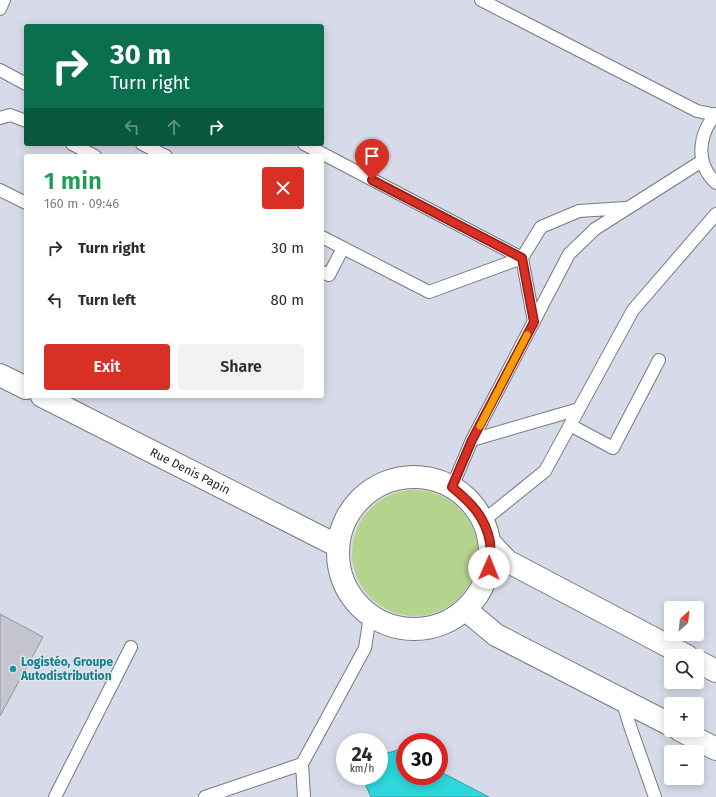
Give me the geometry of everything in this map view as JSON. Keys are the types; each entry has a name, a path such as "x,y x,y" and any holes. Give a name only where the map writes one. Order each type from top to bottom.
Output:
{"street":[{"path":"0,375 24,387"},
{"name":"Rue Denis Papin","path":"46,398 338,546"},
{"path":"402,478 428,478 452,487 470,502 483,521 490,543 489,568 481,591 466,610 444,624 419,630 394,627 370,616 351,597 340,573 338,546 344,522 347,517 358,501 378,486 402,478"},
{"path":"490,543 507,561 674,649"},
{"path":"466,610 496,635 664,721"},
{"path":"704,666 716,672"},
{"path":"693,737 716,749"}],"lane":[{"path":"0,9 4,0"},
{"path":"481,0 697,111 716,115 708,125 703,136 701,148 702,161 707,172 716,183"},
{"path":"0,70 24,83"},
{"path":"0,118 10,115 24,121"},
{"path":"76,146 91,154"},
{"path":"146,146 162,154"},
{"path":"308,146 323,154"},
{"path":"324,154 522,258"},
{"path":"452,487 472,440 570,254 596,229 626,208 702,161"},
{"path":"0,190 24,202"},
{"path":"324,238 429,292 522,258 541,227 579,211 626,208"},
{"path":"483,521 545,471 633,310 716,214"},
{"path":"324,273 328,276 343,248"},
{"path":"522,258 534,322"},
{"path":"570,425 613,448 659,360"},
{"path":"472,440 579,409"},
{"path":"304,797 302,764 365,648 370,616"},
{"path":"55,797 132,647"},
{"path":"622,700 655,797"},
{"path":"205,797 302,764"}],"shaded area":[{"path":"0,0 716,0 716,797 0,797"}],"green space":[{"path":"415,490 439,495 450,501 463,513 473,529 478,553 473,577 467,588 455,601 439,611 415,616 391,611 380,605 367,593 357,577 352,553 357,529 363,518 375,505 391,495"}],"water":[{"path":"396,751 396,785 448,785 448,776 489,797 371,797 366,785 388,785 388,753"}],"building":[{"name":"Logistéo, Groupe Autodistribution","path":"0,614 43,637 0,716"}],"slow traffic":[{"path":"480,426 527,335"}],"place":[{"name":"Logistéo, Groupe Autodistribution","path":"13,669"}],"route":[{"path":"372,180 522,258 534,322 472,440 452,487 470,502 483,521 490,543 489,568"}]}
